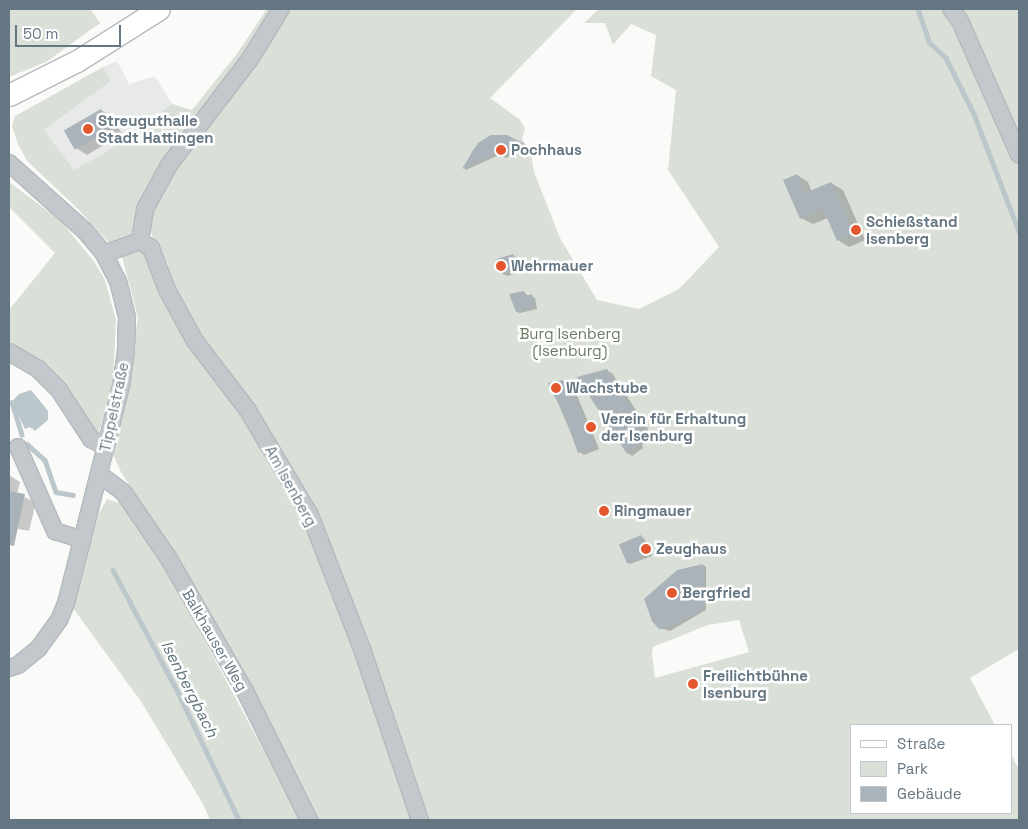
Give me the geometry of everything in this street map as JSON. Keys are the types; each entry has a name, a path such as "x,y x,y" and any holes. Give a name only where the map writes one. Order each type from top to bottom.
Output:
{"main road":[{"path":"9,95 77,61 159,9"}],"street":[{"path":"104,254 140,241 146,209 169,165 250,59 281,9"},
{"path":"951,9 960,20 1019,155"},
{"name":"Tippelstraße","path":"9,163 85,231 104,254 118,281 127,318 126,351 121,386 83,540 60,620 39,648 18,665 9,668"},
{"name":"Am Isenberg","path":"140,241 151,248 167,290 195,341 247,409 310,515 362,649 420,820"},
{"path":"9,352 38,369 59,390 91,439 106,447"},
{"path":"18,447 55,530 83,540"},
{"name":"Balkhauser Weg","path":"99,474 124,493 169,559 245,691 309,820"}],"shaded area":[{"path":"117,61 129,84 155,76 172,104 112,148 74,170 44,130 111,81 103,67"},
{"path":"31,390 48,411 48,420 35,431 30,427 25,429 14,406 14,399 19,394"}],"green space":[{"path":"9,9 90,9 100,23 46,62 9,77"},
{"name":"Burg Isenberg (Isenburg)","path":"267,9 577,9 490,98 519,119 525,128 522,139 531,154 534,172 560,238 597,300 639,309 679,289 719,247 668,170 676,90 651,76 656,35 631,24 613,45 605,23 584,23 599,9 1019,9 1019,649 970,678 994,724 850,724 850,814 1013,814 1013,758 1019,770 1019,820 424,820 313,512 171,287 168,264 156,248 151,232 111,245 75,206 27,161 18,144 12,126 15,116 103,67 111,81 44,130 74,170 112,148 172,104 192,110 236,55","holes":["739,620 749,652 655,678 653,647 708,625"]},
{"path":"9,182 61,221 95,263 105,280 116,320 113,382 98,435 9,344 9,310 55,253 9,207"},
{"path":"133,250 145,253 245,411 303,514 358,650 414,820 314,820 176,557 121,472 112,452 127,386 138,318 122,257"},
{"path":"107,499 123,504 164,565 301,820 210,820 203,804 142,703 73,608 98,515"}],"building":[{"name":"Streuguthalle Stadt Hattingen","path":"101,109 112,128 75,150 64,130"},
{"path":"491,135 507,135 527,145 502,157 498,156 497,153 462,169 478,143"},
{"name":"Schießstand Isenberg","path":"797,174 805,193 831,182 854,233 837,241 823,209 800,219 783,180"},
{"path":"513,254 519,270 502,274 497,259"},
{"path":"524,291 525,296 532,294 535,308 516,312 509,294"},
{"path":"607,369 643,425 637,442 639,445 627,454 577,377"},
{"path":"568,379 596,447 578,453 566,419 548,383"},
{"path":"9,491 25,494 14,546 9,545"},
{"path":"641,535 649,554 627,564 619,544"},
{"path":"703,564 704,609 666,629 659,629 652,621 644,599 677,570"}],"waterway":[{"path":"918,9 930,43 946,58 974,114 1019,231"},
{"name":"Isenbergbach","path":"12,402 22,434"},
{"name":"Isenbergbach","path":"27,444 45,460 56,492 73,495"},
{"name":"Isenbergbach","path":"113,570 178,692 239,820"}],"place":[{"name":"Streuguthalle Stadt Hattingen","path":"88,129"},
{"name":"Pochhaus","path":"501,150"},
{"name":"Schießstand Isenberg","path":"856,230"},
{"name":"Wehrmauer","path":"501,266"},
{"name":"Wachstube","path":"556,388"},
{"name":"Verein für Erhaltung der Isenburg","path":"591,427"},
{"name":"Ringmauer","path":"604,511"},
{"name":"Zeughaus","path":"646,549"},
{"name":"Bergfried","path":"672,593"},
{"name":"Freilichtbühne Isenburg","path":"693,684"}]}
